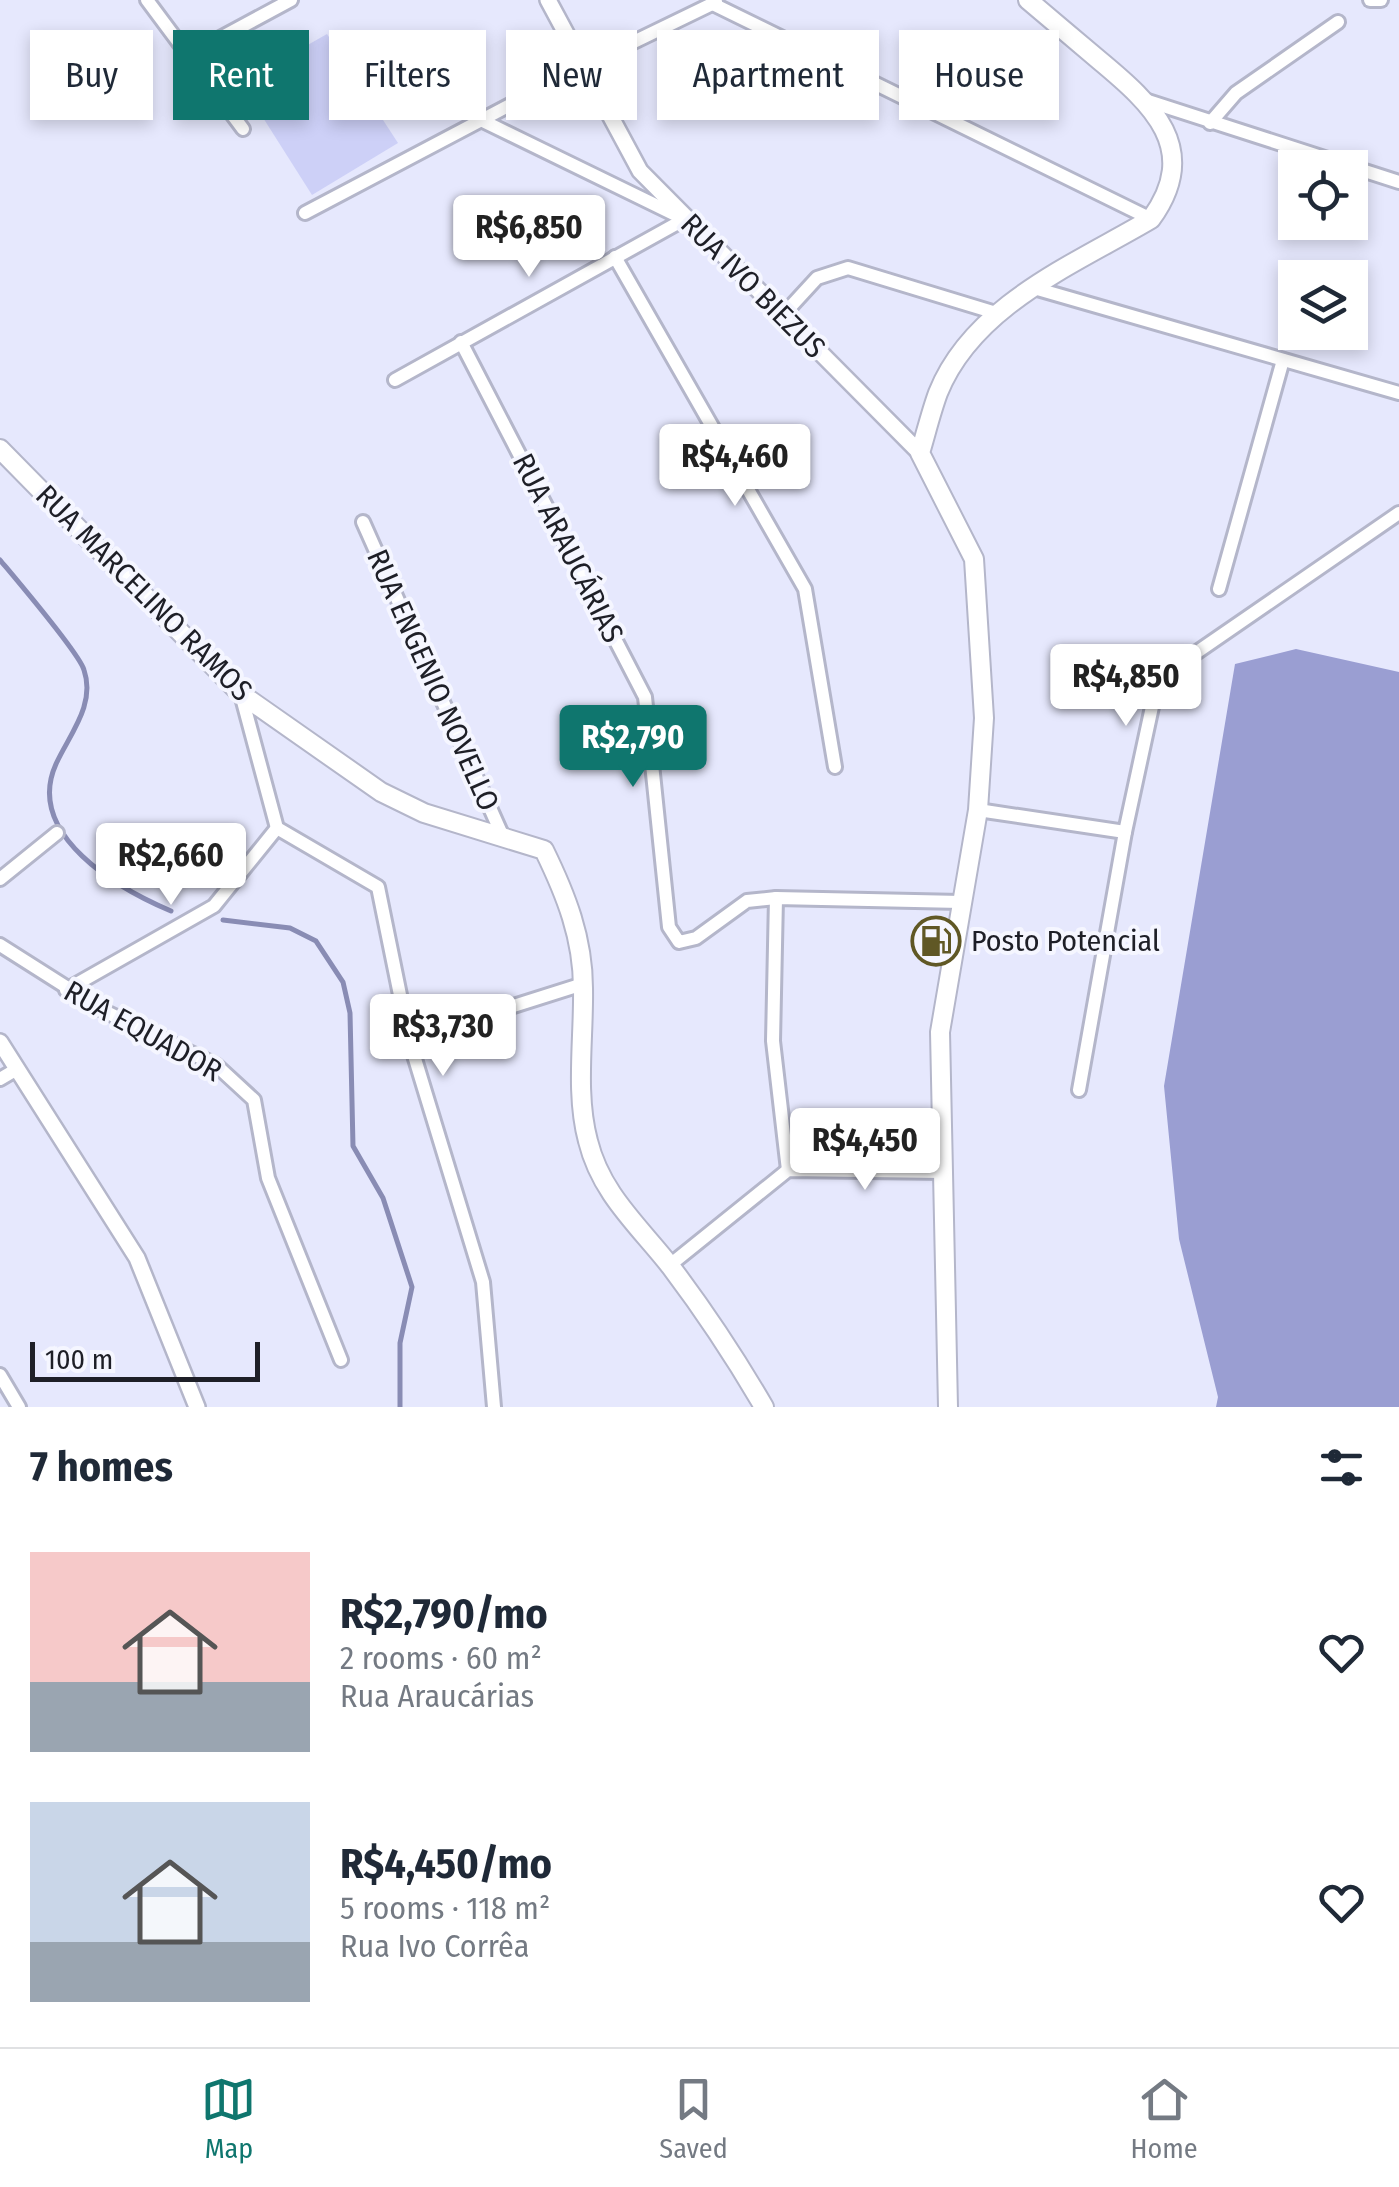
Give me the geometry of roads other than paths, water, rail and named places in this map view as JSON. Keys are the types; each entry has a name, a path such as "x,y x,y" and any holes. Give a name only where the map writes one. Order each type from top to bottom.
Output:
{"main road":[{"path":"948,1407 940,1032 978,810 984,718 974,559 920,453 939,391 967,344 996,314 1151,218 1166,199 1173,169 1168,136 1148,101 1028,0"},
{"name":"RUA MARCELINO RAMOS","path":"0,449 242,694 381,792 424,812 544,850 578,932 584,984 582,1086 587,1139 597,1168 622,1212 670,1265 733,1354 764,1407"}],"street":[{"path":"147,0 173,36"},
{"path":"235,30 291,0"},
{"name":"RUA IVO BIEZUS","path":"548,0 563,30"},
{"path":"1370,0 1381,0"},
{"path":"637,41 716,2 1151,218"},
{"path":"1210,122 1236,93 1338,22"},
{"path":"1148,101 1399,182"},
{"path":"236,120 243,129"},
{"path":"305,214 481,120 685,219"},
{"name":"RUA IVO BIEZUS","path":"611,120 640,171 920,453"},
{"path":"395,380 685,219"},
{"path":"615,258 806,589 835,766"},
{"path":"783,316 817,278 848,268 996,314"},
{"path":"1034,288 1399,393"},
{"name":"RUA ARAUCÁRIAS","path":"461,342 644,697 669,926 679,942 696,938 747,901 776,898 961,902"},
{"path":"1218,589 1284,360"},
{"path":"1079,1090 1125,832 1158,679 1399,513"},
{"name":"RUA ENGENIO NOVELLO","path":"362,522 503,837"},
{"path":"242,694 277,828 378,887 409,1039 483,1282 494,1407"},
{"path":"978,810 1125,832"},
{"path":"66,990 214,906 277,828"},
{"path":"0,878 56,833"},
{"path":"776,898 773,1040 788,1170"},
{"name":"RUA EQUADOR","path":"0,945 66,990 216,1065 254,1100 268,1178 341,1360"},
{"path":"409,1039 584,984"},
{"path":"0,1042 137,1258 197,1407"},
{"path":"0,1078 18,1069"},
{"path":"670,1265 788,1170 944,1172"},
{"path":"0,1375 20,1407"}],"waterway":[{"path":"0,560 71,648 87,683 84,707 56,764 50,790 53,814 65,836 103,874 171,911"},
{"path":"223,920 290,928 316,941 343,982 350,1013 353,1146 383,1198 412,1287 400,1343 400,1407"}],"place":[{"name":"Posto Potencial","path":"936,941"}]}
